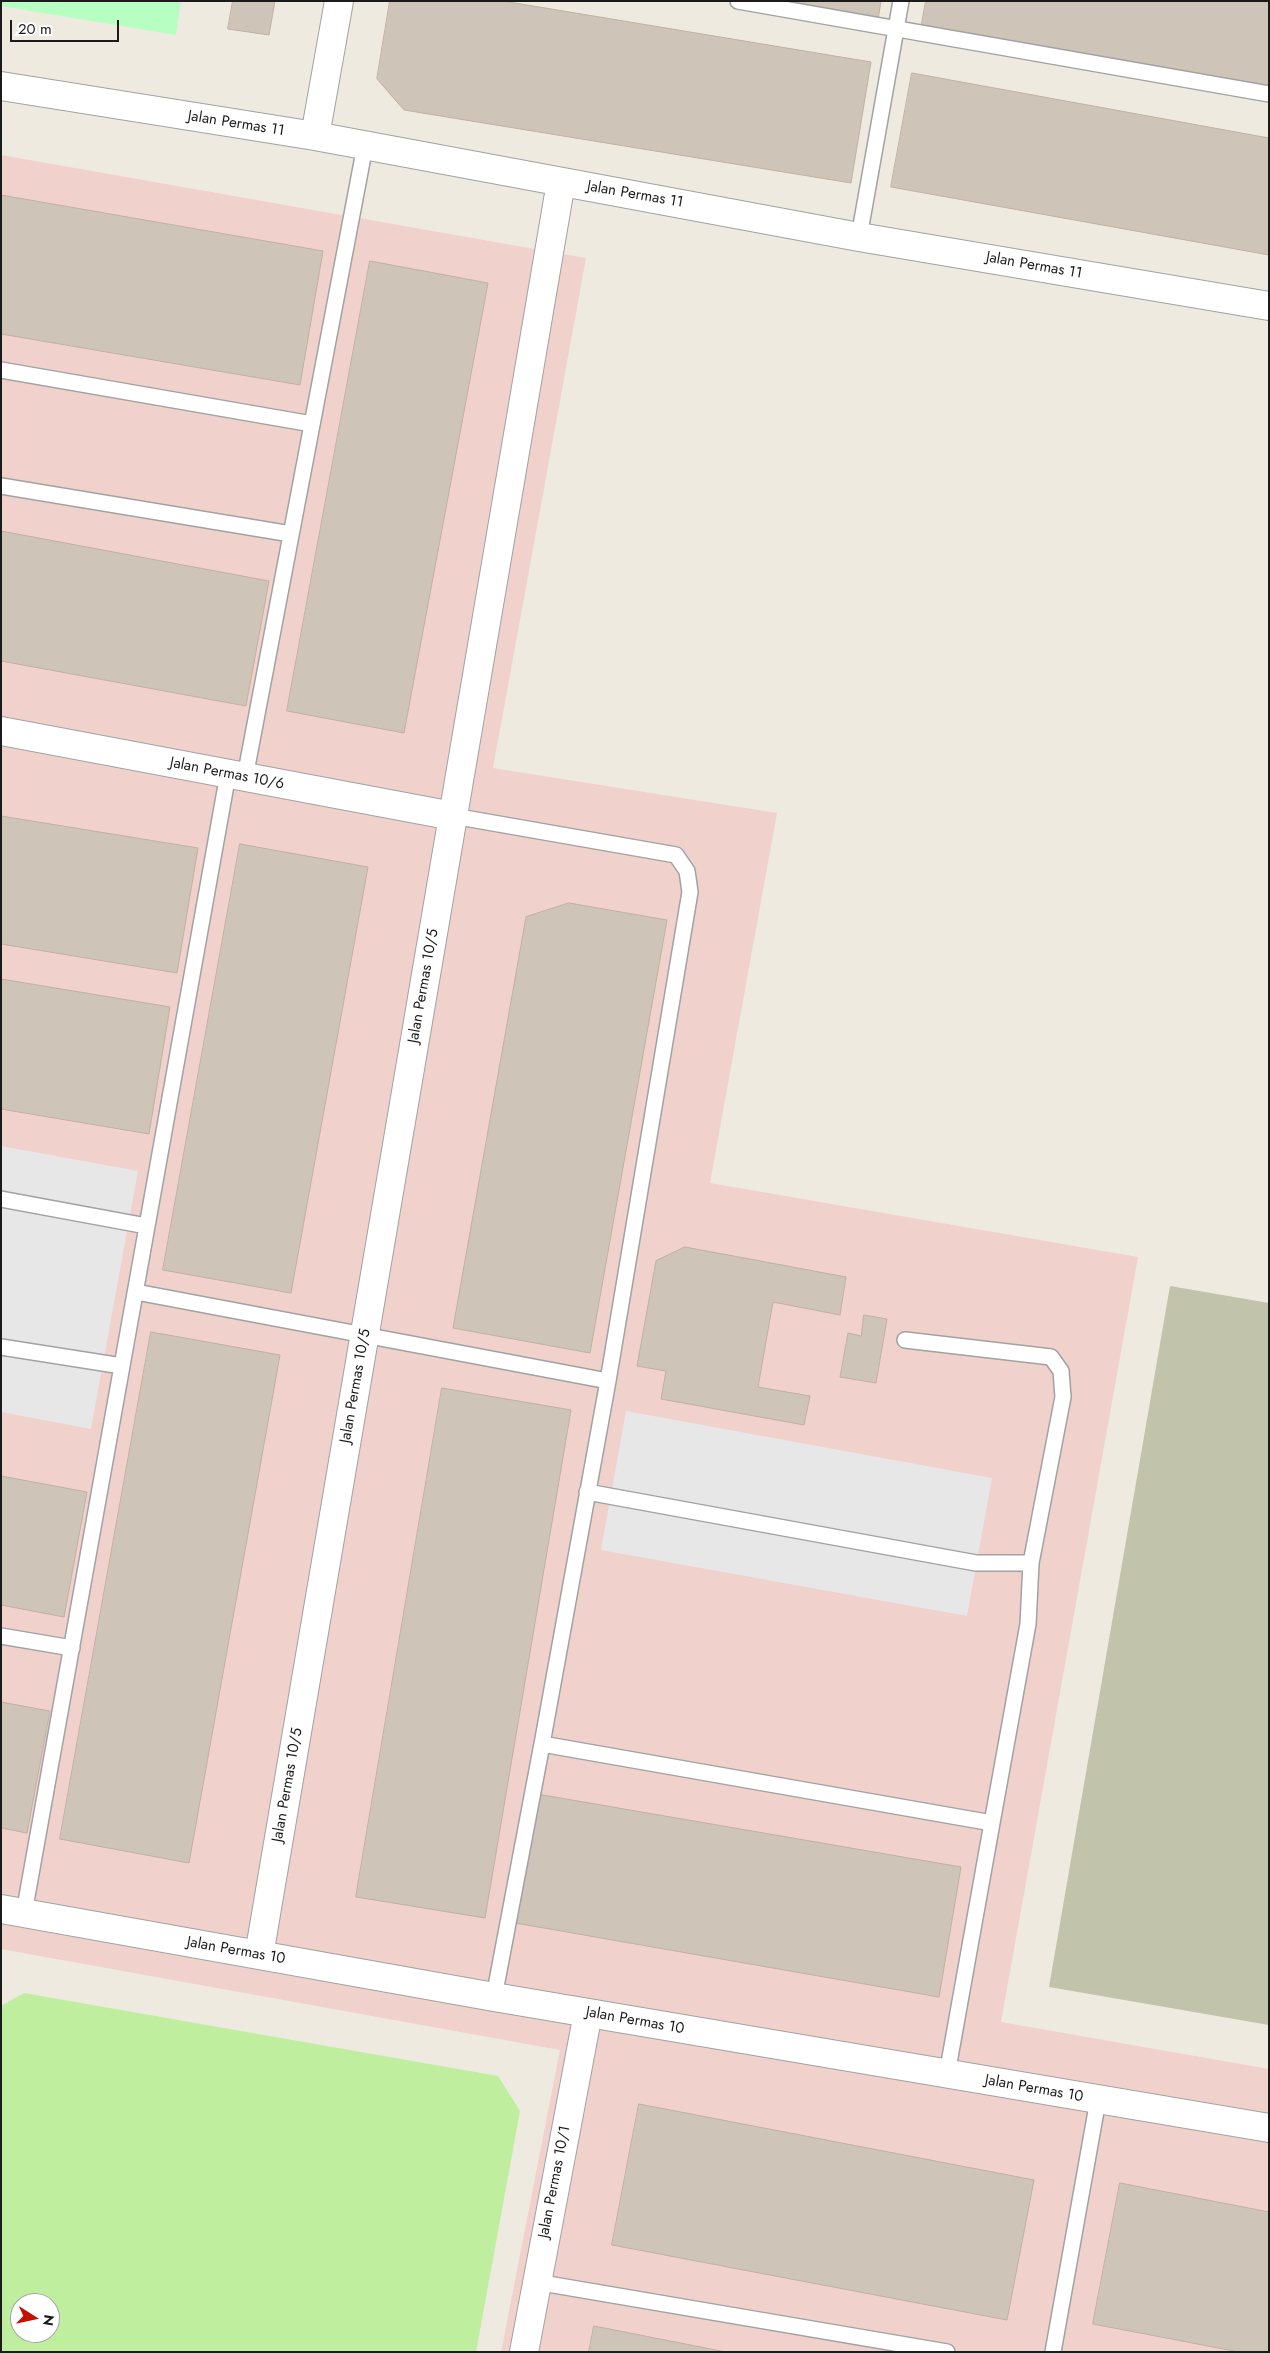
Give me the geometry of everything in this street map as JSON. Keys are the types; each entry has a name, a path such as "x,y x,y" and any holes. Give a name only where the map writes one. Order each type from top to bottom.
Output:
{"street":[{"path":"315,136 340,1"},
{"name":"Jalan Permas 11","path":"1,86 315,136 859,237 1269,306"},
{"name":"Jalan Permas 10/5","path":"259,1955 561,182"},
{"name":"Jalan Permas 10/6","path":"1,731 453,816"},
{"name":"Jalan Permas 10","path":"13,1911 494,1997 1269,2128"},
{"name":"Jalan Permas 10/1","path":"524,2352 588,2013"}],"lane":[{"path":"738,1 1269,94"},
{"path":"859,237 900,1"},
{"path":"13,1911 72,1648 147,1226 236,776 291,534 365,146"},
{"path":"1,370 312,424"},
{"path":"1,486 291,534"},
{"path":"453,816 676,855 686,871 690,892 608,1381 494,1997"},
{"path":"1,1199 147,1226"},
{"path":"136,1292 608,1381"},
{"path":"905,1340 1051,1357 1061,1371 1063,1397 1031,1563 1028,1624 947,2074"},
{"path":"1,1347 122,1366"},
{"path":"587,1492 976,1563 1031,1563"},
{"path":"1,1636 72,1648"},
{"path":"542,1744 992,1823"},
{"path":"1054,2352 1098,2100"},
{"path":"536,2282 947,2352"}],"shaded area":[{"path":"1,155 586,258 493,768 777,813 710,1183 1138,1257 1001,2022 1269,2069 1269,2352 501,2352 560,2050 1,1949"},
{"path":"1,1146 138,1171 91,1429 1,1412"},
{"path":"1170,1286 1269,1303 1269,2025 1049,1987"},
{"path":"626,1411 992,1478 967,1616 601,1550"}],"green space":[{"path":"1,1 181,1 176,35 1,6"},
{"path":"24,1993 498,2076 520,2111 476,2352 1,2352 1,2006"}],"building":[{"path":"233,1 275,1 269,35 228,29"},
{"path":"390,1 503,1 871,62 851,183 404,110 377,79"},
{"path":"764,1 881,1 878,20"},
{"path":"926,1 1269,1 1269,89 921,29"},
{"path":"912,73 1269,138 1269,255 891,187"},
{"path":"1,195 323,251 300,385 1,334"},
{"path":"370,261 488,283 404,733 287,711"},
{"path":"1,531 269,581 246,706 1,661"},
{"path":"1,816 198,848 177,973 1,944"},
{"path":"240,844 368,867 291,1293 163,1270"},
{"path":"569,903 667,920 590,1353 453,1328 526,917"},
{"path":"1,979 170,1007 149,1134 1,1109"},
{"path":"685,1247 846,1277 840,1315 773,1302 758,1387 810,1396 804,1425 661,1399 666,1371 637,1366 656,1261"},
{"path":"864,1315 887,1319 876,1383 840,1377 848,1333 861,1336"},
{"path":"151,1332 280,1355 189,1863 60,1839"},
{"path":"442,1388 571,1410 485,1918 356,1897"},
{"path":"1,1476 87,1492 64,1617 1,1605"},
{"path":"1,1702 50,1711 27,1833 1,1828"},
{"path":"537,1794 961,1867 939,1997 515,1923"},
{"path":"639,2104 1034,2180 1007,2320 612,2245"},
{"path":"1120,2183 1269,2212 1269,2352 1239,2352 1093,2324"},
{"path":"594,2326 726,2352 589,2352"}]}
